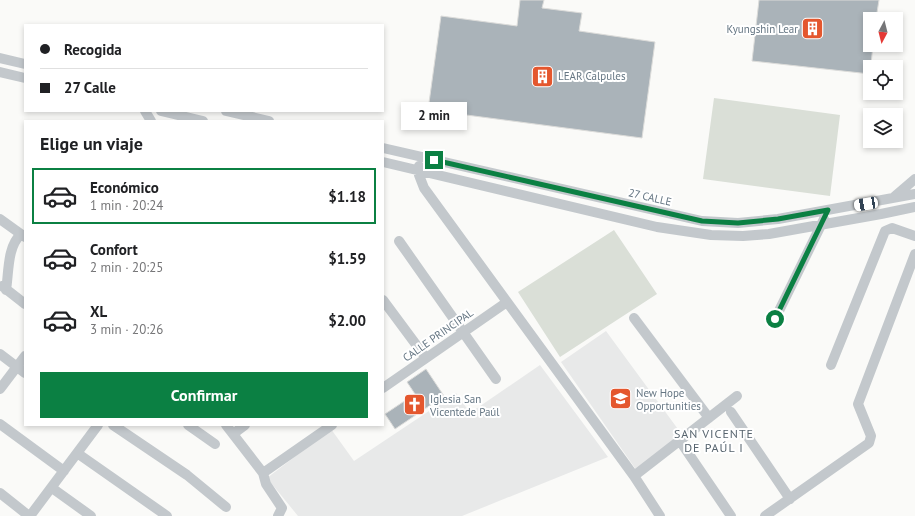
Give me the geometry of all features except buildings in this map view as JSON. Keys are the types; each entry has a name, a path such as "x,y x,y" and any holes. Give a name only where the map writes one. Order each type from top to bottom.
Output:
{"street":[{"path":"0,58 24,64"},
{"path":"0,72 24,78"},
{"path":"165,112 199,120"},
{"path":"230,112 265,120"},
{"name":"27 CALLE","path":"384,148 695,219 732,222 778,219 915,194"},
{"path":"420,156 419,171 424,188 634,476 660,516"},
{"path":"384,162 605,216 693,233 726,236 769,234 915,207"},
{"path":"892,199 915,179"},
{"path":"775,319 828,210"},
{"path":"0,219 23,235"},
{"path":"693,233 695,219"},
{"path":"726,236 732,222"},
{"path":"831,365 885,231 892,228 915,236"},
{"path":"23,235 16,238 3,288 24,303"},
{"path":"399,241 462,333 496,379"},
{"path":"765,516 869,443 871,436 858,404 915,254"},
{"path":"384,301 426,358"},
{"name":"CALLE PRINCIPAL","path":"385,383 426,358 507,302"},
{"path":"634,318 709,418"},
{"path":"0,354 21,370"},
{"path":"0,389 21,370 24,360"},
{"path":"634,476 737,396"},
{"path":"731,412 790,499"},
{"path":"0,424 64,471"},
{"path":"0,494 30,516 52,488 95,426"},
{"path":"114,426 187,475 226,507"},
{"path":"189,426 215,444"},
{"path":"227,426 263,473 266,484 282,508 278,516"},
{"path":"233,434 244,426"},
{"path":"263,473 331,426"},
{"path":"680,441 731,516"},
{"path":"77,453 167,516"},
{"path":"52,488 91,516"}],"shaded area":[{"path":"714,98 840,115 830,196 703,179"},
{"path":"614,230 657,294 560,357 518,292"},
{"name":"New Hope Opportunities","path":"606,331 683,436 637,471 561,362"},
{"path":"540,365 608,457 462,516 298,516 267,478 331,429 354,461 456,393 470,413"}],"place":[{"name":"Kyungshin Lear","path":"813,29"},
{"name":"LEAR Calpules","path":"542,76"},
{"name":"New Hope Opportunities","path":"621,399"},
{"name":"Iglesia San Vicentede Paúl","path":"414,405"}],"district":[{"name":"SAN VICENTE DE PAÚL I","path":"714,441"}],"route":[{"path":"434,160 702,221 738,223 778,219 828,210 817,236 775,319"}]}
